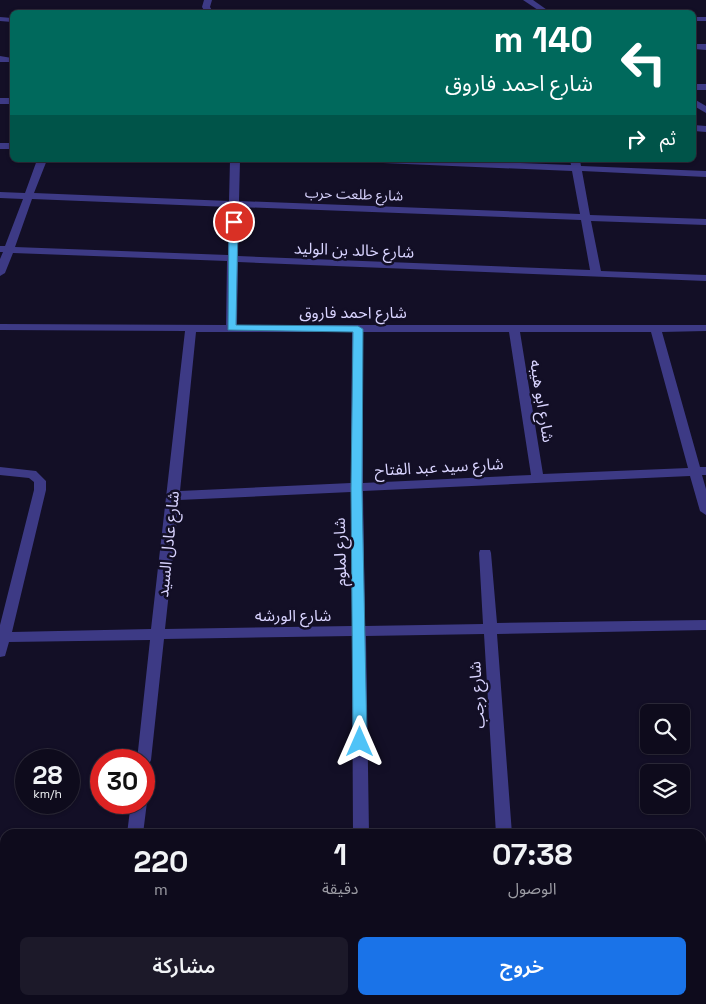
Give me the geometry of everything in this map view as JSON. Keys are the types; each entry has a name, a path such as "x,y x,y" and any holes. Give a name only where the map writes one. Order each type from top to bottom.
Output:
{"street":[{"path":"527,0 543,10"},
{"path":"0,273 4,250 29,195 41,162"},
{"path":"231,328 235,162"},
{"path":"479,162 575,164 706,174"},
{"path":"575,164 596,273"},
{"name":"شارع طلعت حرب","path":"0,195 706,222"},
{"name":"شارع خالد بن الوليد","path":"4,250 706,278"},
{"name":"شارع احمد فاروق","path":"0,327 191,329 706,328"},
{"path":"655,327 701,471 706,511"},
{"name":"شارع ابو هيبه","path":"514,328 538,479"},
{"name":"شارع عادل السيد","path":"145,749 191,329"},
{"name":"شارع لملوم","path":"358,329 357,488 361,829"},
{"path":"0,471 32,474 40,481 40,490 2,637 0,652"},
{"name":"شارع سيد عبد الفتاح","path":"173,496 701,471"},
{"name":"شارع رجب","path":"485,553 504,829"},
{"name":"شارع الورشه","path":"2,637 706,625"},
{"path":"136,829 138,814"}],"route":[{"path":"234,222 231,328 358,329 357,488 360,742"}]}
